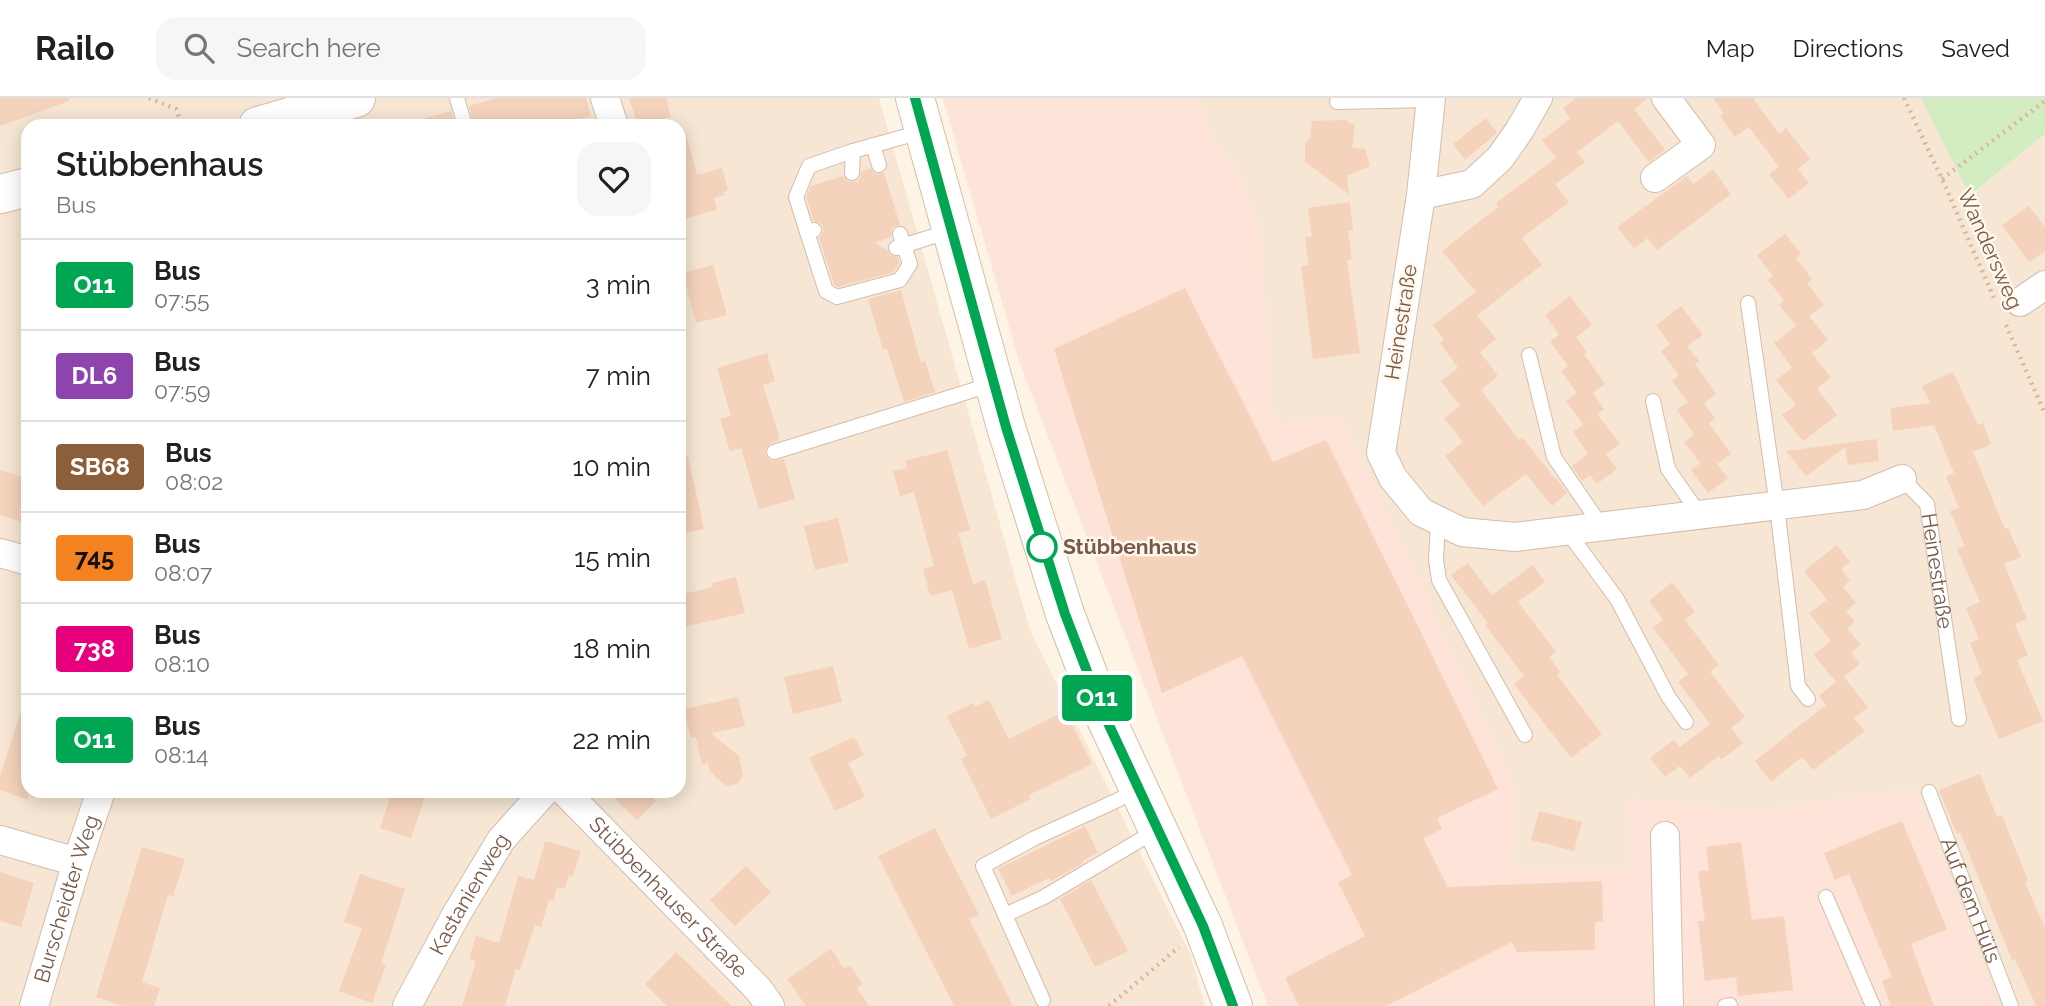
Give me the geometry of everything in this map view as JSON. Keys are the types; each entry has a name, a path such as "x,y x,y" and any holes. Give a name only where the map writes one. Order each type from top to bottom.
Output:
{"main road":[{"path":"288,119 356,98"},
{"path":"920,114 1009,439 1065,614 1101,708 1203,926 1233,1006"},
{"path":"0,194 21,189"}],"street":[{"path":"605,98 612,119"},
{"path":"1421,195 1472,184 1500,158 1538,98"},
{"path":"1656,178 1701,145 1666,98"},
{"name":"Heinestraße","path":"1431,99 1421,195 1381,453 1394,478 1421,512 1462,532 1515,537 1863,495 1902,478"},
{"path":"2007,309 2045,285"},
{"path":"0,552 21,559"},
{"name":"Burscheidter Weg","path":"34,1006 99,798"},
{"name":"Kastanienweg","path":"407,1006 501,839 539,798"},
{"name":"Stübbenhauser Straße","path":"571,798 759,990 771,1006"},
{"path":"1665,836 1669,1006"},
{"path":"0,839 77,862"}],"lane":[{"path":"457,98 463,119"},
{"name":"Heinestraße","path":"1337,102 1431,99"},
{"path":"920,114 873,145 809,166 796,197 811,231 826,291 837,297 900,280 910,264 900,242 952,231"},
{"path":"873,145 879,165"},
{"path":"852,173 853,151"},
{"path":"1748,303 1777,506 1798,686 1808,699"},
{"path":"1529,355 1554,457 1602,527"},
{"path":"774,452 994,384"},
{"path":"1653,401 1668,469 1700,515"},
{"name":"Heinestraße","path":"1902,478 1927,504 1959,719"},
{"path":"1438,521 1436,560 1439,580 1525,735"},
{"path":"1567,531 1617,598 1668,696 1686,722"},
{"path":"1043,1000 983,866 1139,789"},
{"name":"Auf dem Hüls","path":"1929,792 2011,1006"},
{"path":"1005,915 1044,897 1159,830"},
{"path":"1826,897 1873,1006"}],"path":[{"path":"149,98 176,109 180,119"},
{"name":"Wandersweg","path":"1904,98 2007,309 2045,414"},
{"path":"1942,179 2045,101"},
{"path":"1109,1006 1203,926"}],"shaded area":[{"path":"0,98 879,98 1030,630 1190,954 1205,1006 0,1006"},
{"path":"943,98 1199,98 1210,136 1242,179 1260,231 1273,424 1340,415 1514,782 1513,868 1629,870 1628,799 1756,811 1915,788 1998,1006 1268,1006 1019,361"},
{"path":"1199,98 1921,98 1971,196 2045,134 2045,1006 1998,1006 1915,788 1756,811 1629,799 1629,870 1513,868 1514,782 1273,424 1260,231 1242,179 1210,136"}],"green space":[{"path":"1921,98 2045,98 2045,134 1970,196"}],"building":[{"path":"0,98 69,98 69,101 0,126"},
{"path":"497,98 586,98 591,116 580,119 472,119 469,106"},
{"path":"629,98 666,98 671,117 636,119"},
{"path":"1576,98 1648,98 1634,109 1665,150 1649,162 1618,121 1577,152 1585,162 1555,184 1569,202 1522,238 1542,265 1477,315 1496,339 1480,352 1498,376 1481,390 1519,440 1522,437 1567,493 1552,506 1526,474 1483,506 1445,456 1463,442 1444,418 1460,406 1441,381 1458,368 1440,343 1444,340 1433,325 1476,292 1442,251 1498,207 1496,203 1556,158 1542,140 1570,119 1563,108"},
{"path":"1713,98 1753,98 1779,134 1786,128 1810,159 1798,169 1809,183 1788,199 1769,174 1779,167 1749,127 1735,137 1720,116 1724,113"},
{"path":"451,111 453,119 423,119"},
{"path":"1486,118 1497,133 1465,160 1453,144"},
{"path":"1346,120 1355,126 1352,148 1365,149 1370,166 1347,176 1349,194 1305,162 1305,143 1310,139 1312,121"},
{"path":"686,134 697,175 722,168 728,190 724,192 725,195 714,198 717,210 686,218"},
{"path":"870,168 876,174 884,173 900,225 892,228 891,237 875,243 890,255 898,257 899,263 894,272 838,287 834,284 819,238 823,227 814,221 806,197 811,186 843,176 847,181 856,182 862,171"},
{"path":"1713,169 1731,194 1657,250 1648,238 1634,248 1617,227 1687,176 1693,184"},
{"path":"1350,202 1353,231 1348,231 1352,259 1347,260 1360,353 1313,359 1301,266 1309,265 1305,237 1312,236 1308,208"},
{"path":"2029,206 2045,227 2045,251 2029,262 2002,225"},
{"path":"1785,234 1801,254 1796,258 1812,279 1807,283 1824,305 1809,316 1828,340 1812,353 1831,378 1817,388 1837,415 1803,441 1782,415 1796,405 1776,380 1792,368 1774,343 1807,318 1796,326 1779,305 1784,301 1768,280 1773,276 1757,255"},
{"path":"713,265 727,315 696,323 686,285 686,272"},
{"path":"1185,288 1273,462 1326,440 1498,789 1437,818 1442,829 1423,838 1448,887 1602,881 1603,921 1595,922 1595,950 1517,952 1512,942 1386,1006 1299,1006 1285,978 1365,936 1338,882 1352,875 1242,656 1162,693 1054,349"},
{"path":"901,290 921,363 925,361 935,392 904,402 887,349 883,350 868,299"},
{"path":"1570,296 1592,325 1576,337 1587,352 1584,354 1605,384 1593,393 1604,409 1583,424 1566,401 1577,393 1561,371 1568,366 1550,341 1559,335 1545,315"},
{"path":"1681,306 1703,335 1687,346 1699,361 1695,364 1716,394 1704,403 1715,419 1694,434 1677,410 1688,402 1672,381 1679,375 1661,351 1670,344 1656,325"},
{"path":"767,353 775,381 763,385 779,440 767,446 765,454 771,461 784,459 795,499 759,509 741,448 730,451 720,419 731,416 717,368"},
{"path":"1953,372 1978,425 1983,423 1991,444 1973,452 2005,529 2008,528 2021,557 2004,564 2027,619 2015,624 2028,655 2017,660 2043,721 1999,739 1973,678 1982,674 1970,643 1979,639 1966,608 1980,602 1957,549 1965,546 1950,511 1959,508 1946,477 1954,473 1934,425 1893,431 1890,408 1930,403 1922,386"},
{"path":"1597,414 1620,444 1606,454 1617,469 1597,484 1590,475 1582,481 1572,466 1588,454 1573,432"},
{"path":"1709,423 1731,454 1717,464 1728,478 1708,493 1691,470 1700,463 1684,442"},
{"path":"1877,439 1879,461 1848,465 1845,447 1806,476 1786,451"},
{"path":"947,450 970,530 958,533 973,584 985,580 1002,639 969,649 952,590 930,596 923,569 934,566 914,492 900,496 893,471 907,468 905,461"},
{"path":"686,457 688,457 704,529 686,533"},
{"path":"0,470 21,477 21,522 0,515"},
{"path":"838,518 849,562 815,570 804,526"},
{"path":"1837,545 1850,562 1841,569 1850,581 1843,587 1856,603 1846,611 1855,622 1847,628 1861,645 1851,652 1860,664 1844,677 1868,707 1854,718 1865,731 1813,770 1802,757 1771,782 1755,761 1826,705 1819,696 1836,682 1814,655 1831,641 1809,613 1827,600 1804,571"},
{"path":"1468,563 1492,595 1533,565 1545,582 1518,602 1556,652 1549,657 1560,672 1557,675 1602,734 1571,758 1514,684 1524,676 1451,575"},
{"path":"736,577 745,613 686,626 686,593 713,587 712,583"},
{"path":"1672,582 1695,612 1685,620 1719,665 1710,672 1745,717 1731,728 1743,743 1721,760 1719,756 1690,778 1680,766 1665,777 1650,758 1674,740 1680,747 1710,724 1678,682 1688,674 1653,628 1663,620 1649,601"},
{"path":"833,666 842,702 793,714 784,677"},
{"path":"738,697 745,726 711,733 739,756 743,775 737,784 727,786 710,772 708,763 702,765 696,737 691,738 686,709"},
{"path":"989,700 1009,739 1065,711 1092,764 1029,795 1031,799 991,819 961,759 967,755 947,716 973,703 975,707"},
{"path":"21,711 21,798 0,790 0,776"},
{"path":"854,737 864,755 848,763 865,797 835,811 809,758"},
{"path":"1980,774 1997,817 2002,816 2028,880 2025,882 2045,928 2045,1006 2036,1006 2015,959 2012,960 1960,832 1957,834 1939,790"},
{"path":"390,798 425,798 411,838 380,828"},
{"path":"614,798 653,798 656,801 637,820"},
{"path":"1539,811 1582,822 1574,851 1531,840"},
{"path":"1902,821 1947,929 1911,944 1934,1006 1891,1006 1882,981 1892,977 1849,874 1835,880 1824,853"},
{"path":"1085,826 1098,853 1051,881 1049,878 1012,896 998,869"},
{"path":"935,828 979,915 969,919 1013,1006 954,1006 878,856"},
{"path":"545,841 581,851 573,876 569,875 565,889 557,887 553,901 549,900 541,927 535,925 520,970 516,969 505,1006 462,1006 476,961 469,959 476,936 499,943 518,876 534,880"},
{"path":"1741,842 1752,920 1784,916 1793,990 1738,996 1736,977 1705,981 1698,921 1705,921 1698,872 1709,870 1706,847"},
{"path":"142,847 185,859 173,896 168,895 142,982 160,988 154,1006 124,1006 96,997"},
{"path":"746,866 771,892 735,926 710,900"},
{"path":"0,872 34,883 21,927 0,921"},
{"path":"360,874 405,889 381,964 386,965 372,1003 339,991 362,928 344,922"},
{"path":"1091,880 1128,951 1095,967 1060,899"},
{"path":"831,949 844,969 850,965 863,984 857,988 869,1006 806,1006 787,979"},
{"path":"676,952 732,1006 667,1006 645,984"}],"bus line":[{"name":"O11","path":"915,98 1006,427 1065,614 1101,708 1203,926 1233,1006"}],"place":[{"name":"Stübbenhaus","path":"1042,547"}]}
